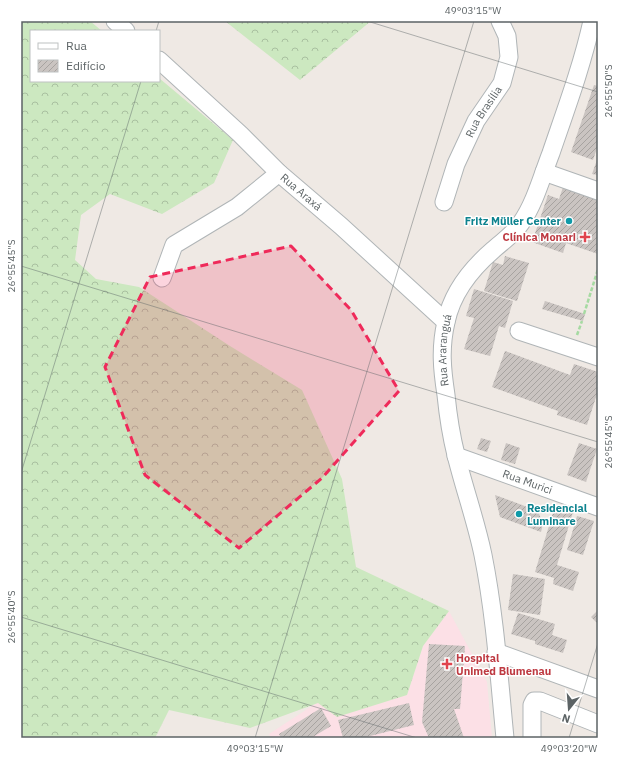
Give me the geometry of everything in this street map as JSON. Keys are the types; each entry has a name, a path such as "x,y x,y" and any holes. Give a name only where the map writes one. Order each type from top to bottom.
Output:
{"street":[{"path":"115,21 125,30"},
{"name":"Rua Brasília","path":"444,202 456,164 476,121 502,83 509,57 507,36 500,21"},
{"name":"Rua Araranguá","path":"505,738 489,591 483,554 456,456 449,423 441,358 446,322 450,306 476,265 510,237 520,225 529,210 576,80 592,21"},
{"name":"Rua Araxá","path":"160,61 279,172 341,226 446,322"},
{"path":"162,278 174,245 237,206 279,172"},
{"path":"544,172 598,191"},
{"path":"519,331 598,357"},
{"name":"Rua Murici","path":"456,456 598,507"},
{"path":"496,652 598,689"},
{"path":"532,738 532,705 534,701 540,701 598,724"}],"path":[{"path":"584,314 598,269"}],"highlighted area":[{"path":"291,246 351,310 399,391 322,478 239,548 145,475 105,367 150,277"}],"shaded area":[{"name":"Hospital Unimed Blumenau","path":"449,611 487,682 492,738 271,738 269,734 318,702 407,695 423,646"}],"green space":[{"path":"21,21 90,21 101,30 30,30 30,82 160,82 160,79 233,140 214,183 162,214 110,194 81,215 75,260 96,279 139,287 230,346 302,390 342,479 356,567 449,611 423,646 407,695 337,717 318,703 250,728 169,710 155,738 21,738"},
{"path":"225,21 371,21 300,80"}],"building":[{"path":"594,85 598,86 598,145 593,160 571,152"},
{"path":"598,157 598,175 592,174"},
{"name":"Fritz Müller Center","path":"563,187 598,199 598,254 566,243 563,253 532,242 548,195 559,199"},
{"path":"505,256 529,263 517,301 484,291 493,262 503,265"},
{"path":"474,289 513,301 505,328 499,326 490,356 464,349 474,318 466,316"},
{"path":"545,301 585,314 583,321 542,309"},
{"path":"505,351 570,375 574,364 598,372 598,391 587,425 557,415 558,411 492,387"},
{"path":"481,438 491,441 487,452 477,449"},
{"path":"506,443 520,448 515,464 501,460"},
{"path":"579,443 597,449 586,482 567,475"},
{"name":"Residencial Luminare","path":"495,495 538,511 543,524 541,532 500,517"},
{"path":"555,506 573,512 557,565 579,572 573,591 553,584 554,578 535,572"},
{"path":"577,516 594,521 583,555 567,550"},
{"path":"513,574 545,579 540,615 508,610"},
{"path":"598,610 598,624 591,617"},
{"path":"518,613 555,624 552,635 567,640 563,653 535,644 535,641 511,634"},
{"path":"429,644 465,646 460,709 454,709 464,738 429,738 422,722"},
{"path":"409,703 414,725 362,738 343,738 338,720"},
{"path":"321,708 331,726 311,738 281,738 279,734"}],"place":[{"name":"Fritz Müller Center","path":"569,221"},
{"name":"Clínica Monari","path":"585,237"},
{"name":"Residencial Luminare","path":"519,514"},
{"name":"Hospital Unimed Blumenau","path":"447,664"}]}
